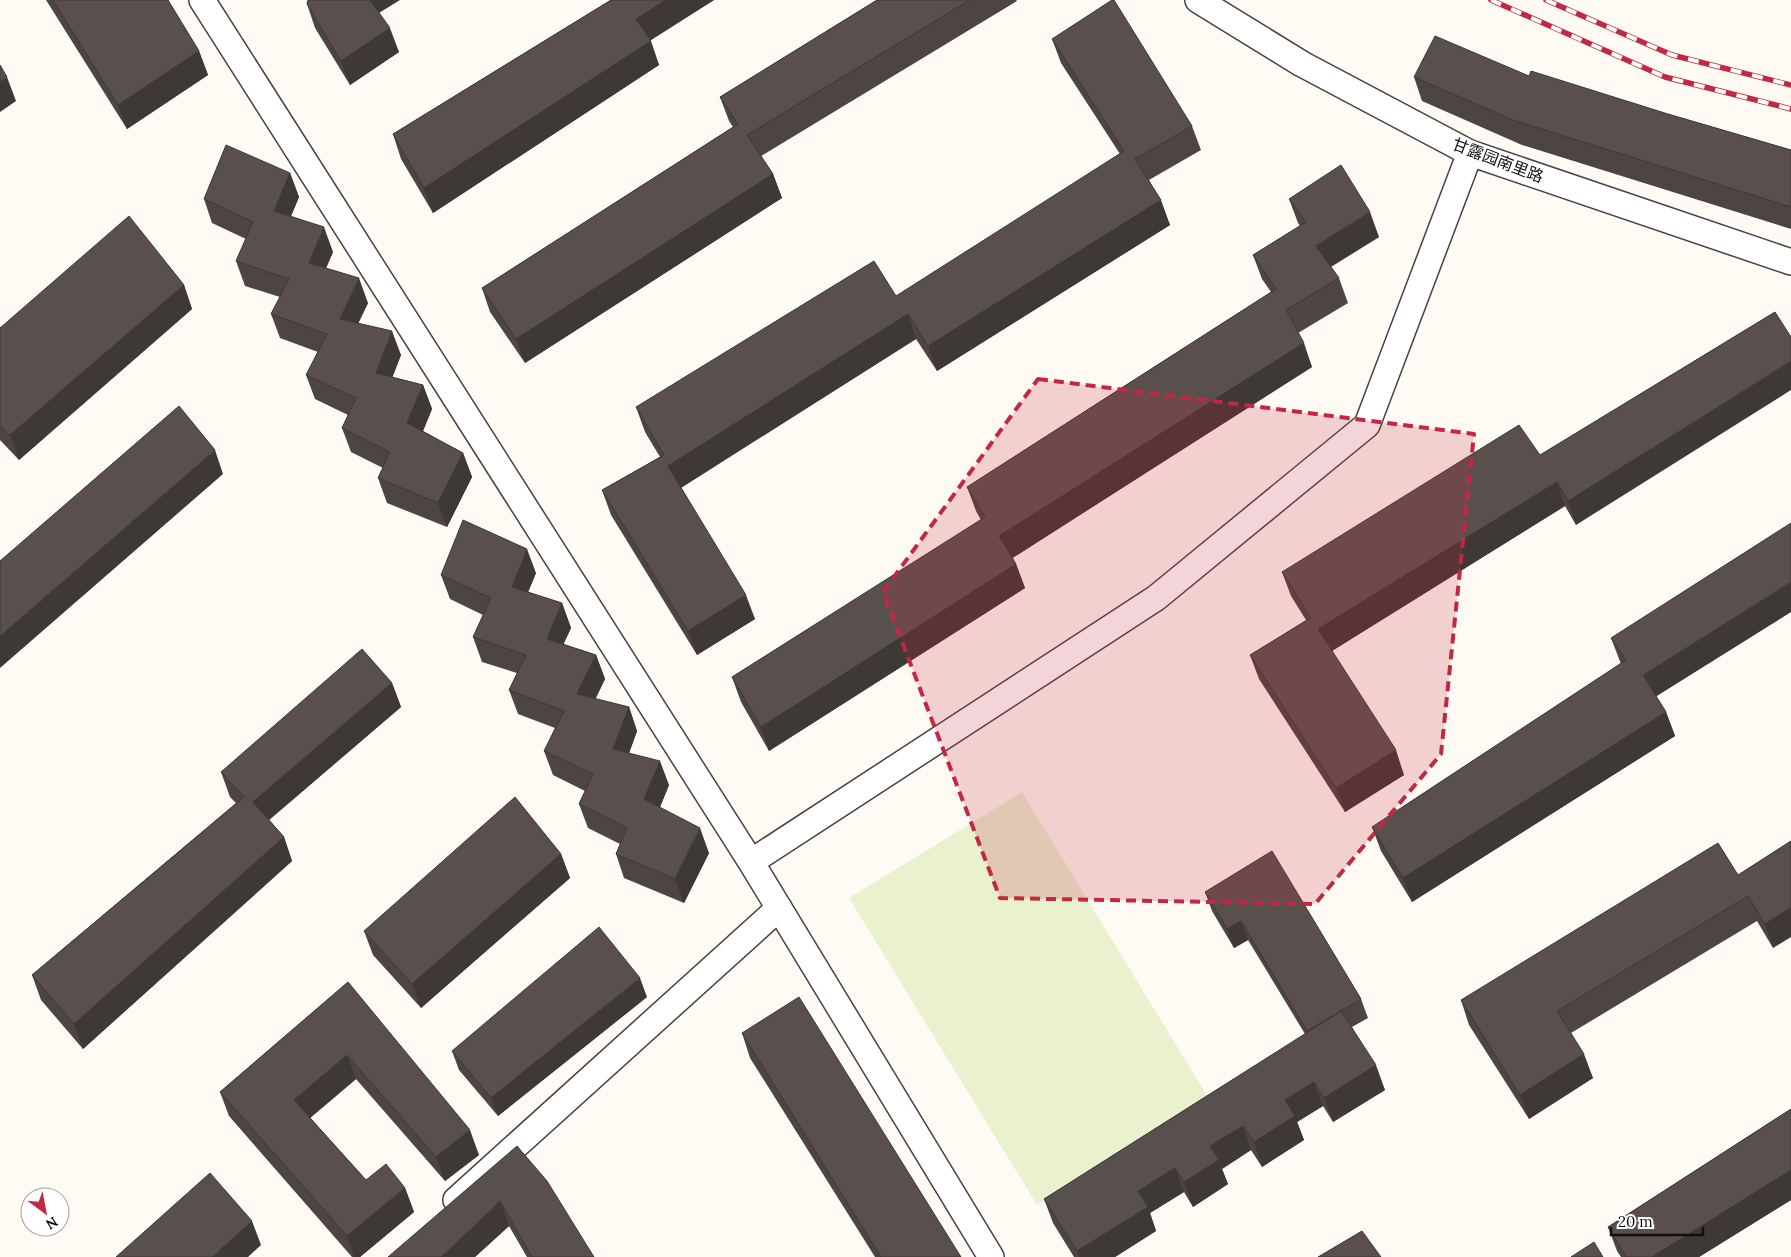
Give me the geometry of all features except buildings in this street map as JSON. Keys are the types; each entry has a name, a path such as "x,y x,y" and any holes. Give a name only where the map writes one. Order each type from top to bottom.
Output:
{"street":[{"path":"202,0 751,862 991,1257"},
{"name":"甘露园南里路","path":"1198,0 1302,64 1470,153 1791,262"},
{"path":"751,862 1156,598 1367,425 1470,153"},
{"path":"440,1214 779,908"}],"highlighted area":[{"path":"1038,379 1474,434 1441,754 1315,904 1000,898 883,592"}],"green space":[{"path":"1022,792 1209,1099 1037,1205 849,898"}],"railway":[{"path":"1491,0 1665,77 1791,109"},
{"path":"1546,0 1672,55 1791,85"}]}
